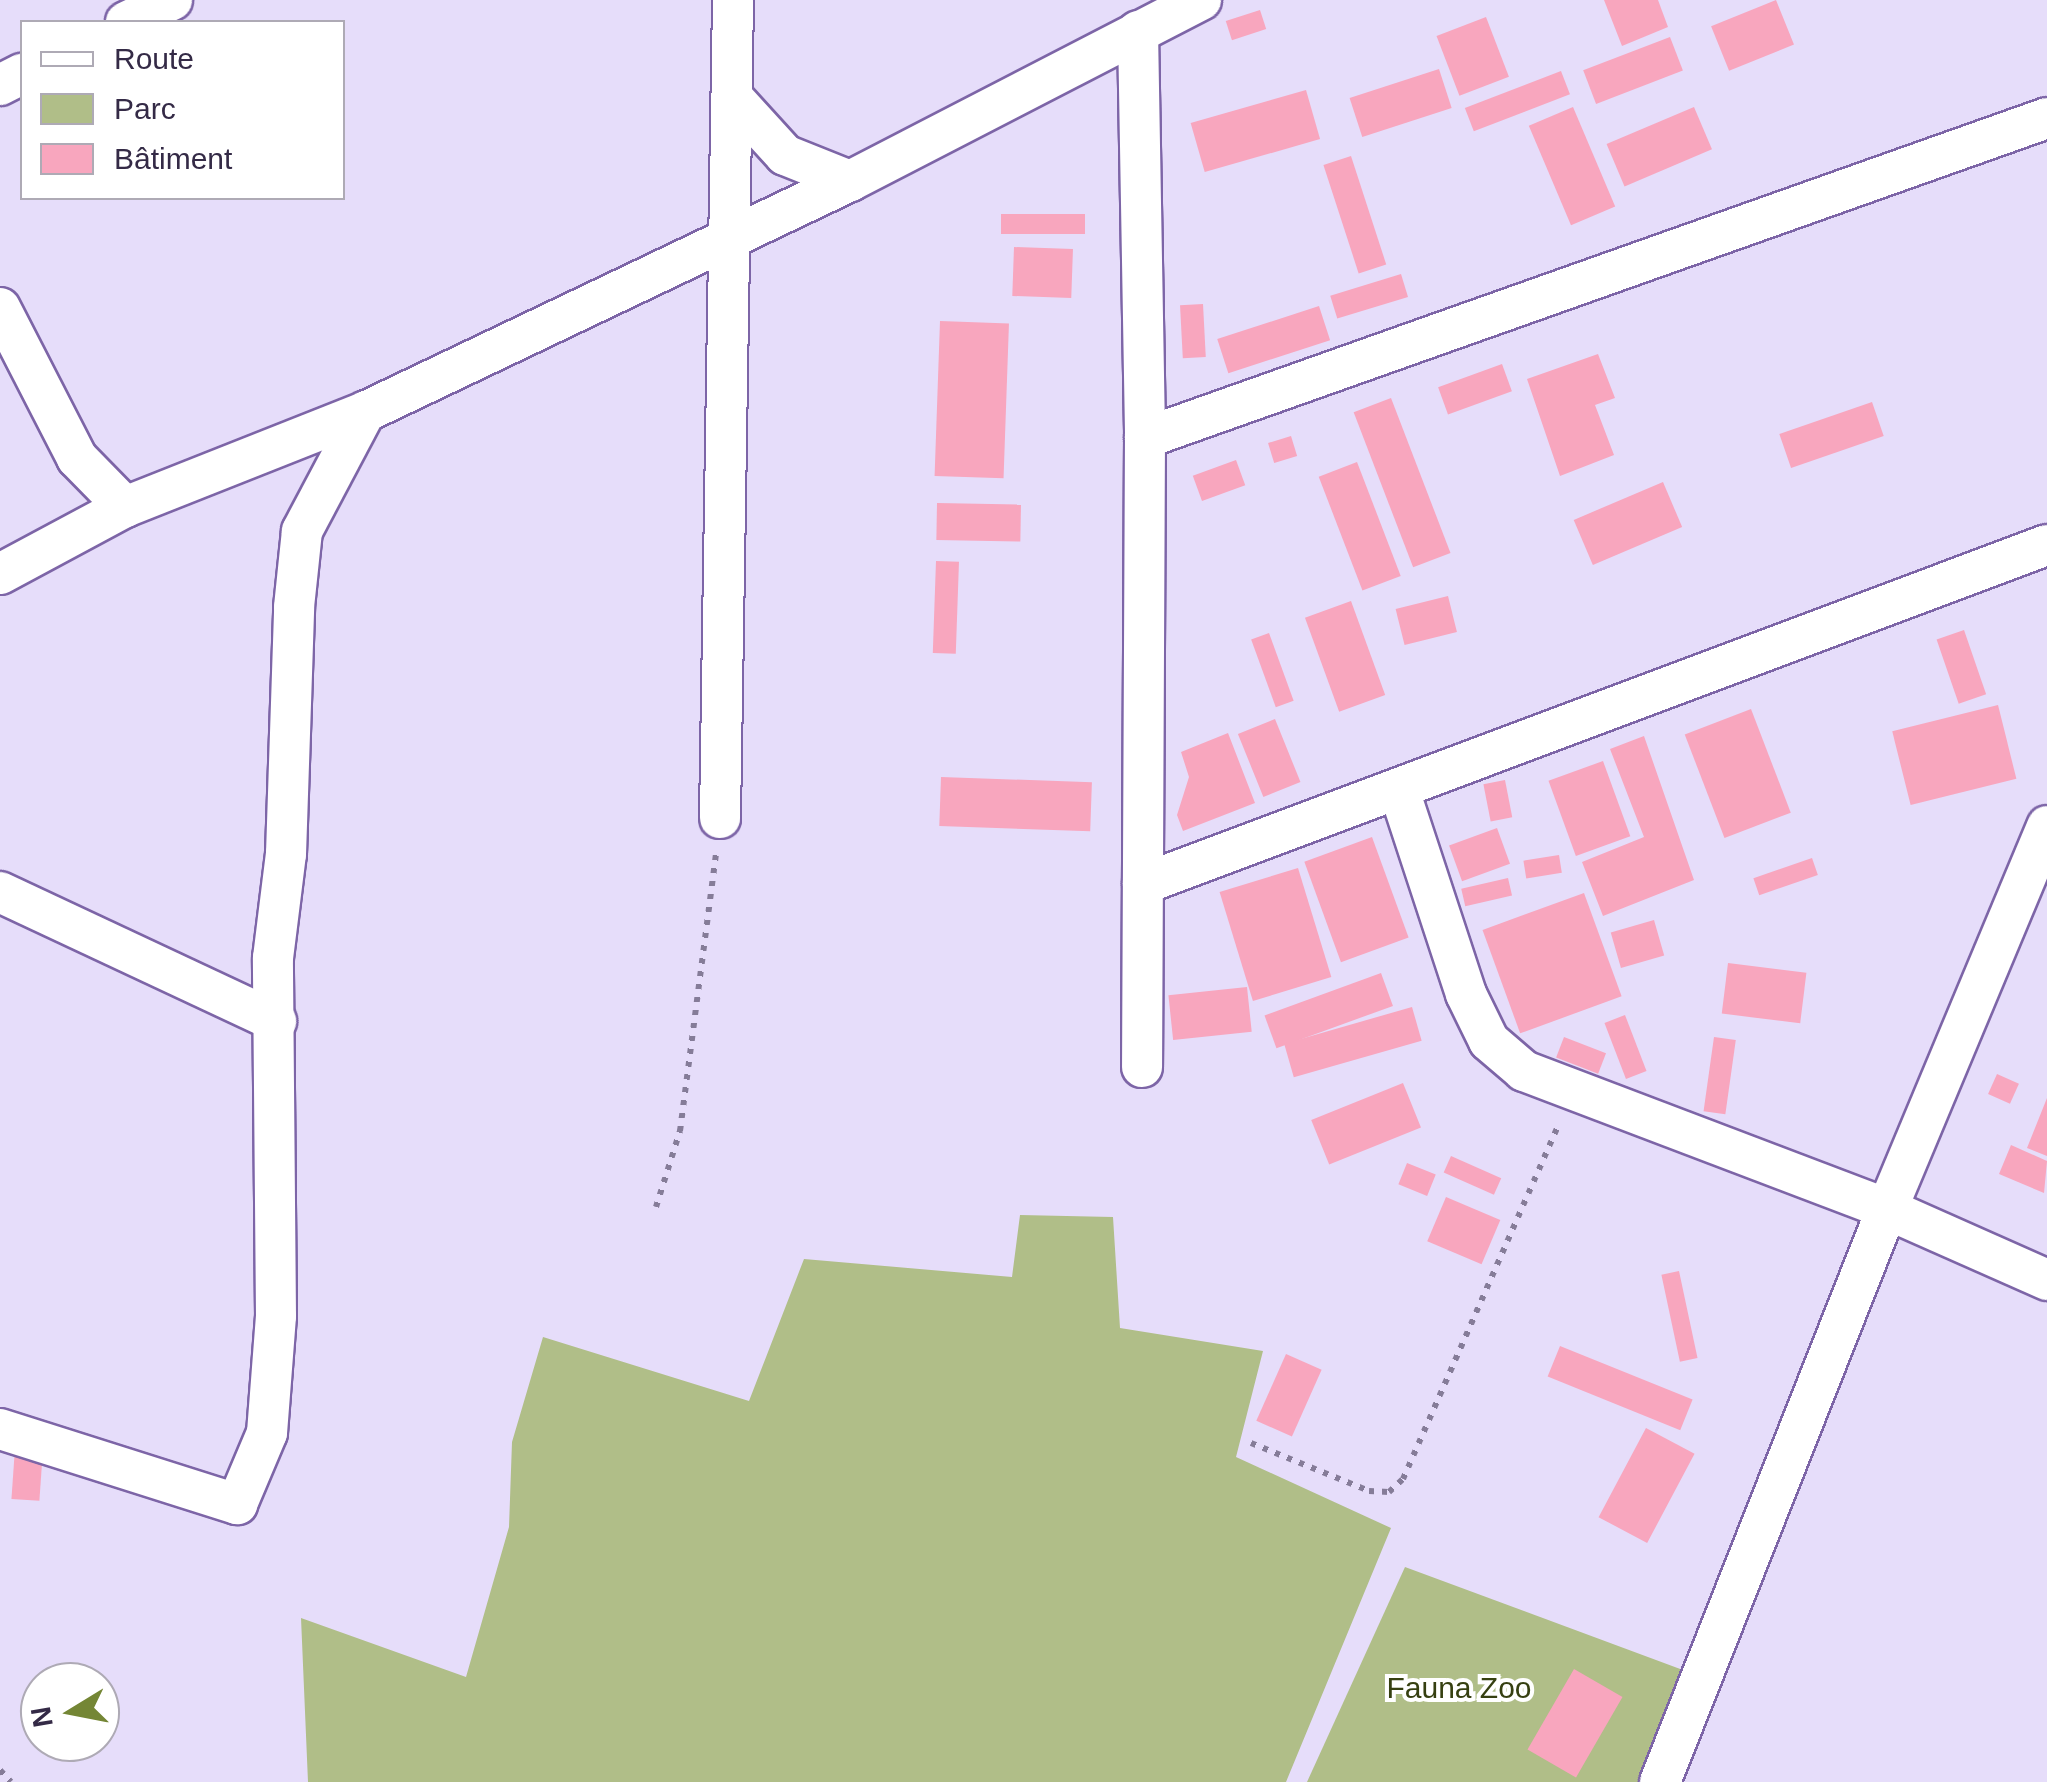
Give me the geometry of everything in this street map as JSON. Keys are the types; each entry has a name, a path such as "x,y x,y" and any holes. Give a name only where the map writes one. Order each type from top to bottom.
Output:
{"street":[{"path":"130,20 172,0"},
{"path":"720,818 732,235 732,0"},
{"path":"0,574 125,507 365,412 850,181 1201,0"},
{"path":"1138,31 1145,438 1142,1067"},
{"path":"732,98 785,156 850,181"},
{"path":"1145,438 2047,118"},
{"path":"0,308 78,458 125,507"},
{"path":"0,1430 237,1504 268,1433 276,1316 273,958 286,854 302,531 365,412"},
{"path":"1143,884 2047,545"},
{"path":"1399,790 1466,994 1489,1041 1524,1072 1572,1094 1887,1208 2047,1280"},
{"path":"1660,1782 1887,1208 2047,826"},
{"path":"0,892 276,1021"}],"path":[{"path":"656,1208 680,1131 720,818"},
{"path":"1252,1443 1369,1491 1389,1492 1403,1479 1572,1094"},
{"path":"0,1770 11,1782"}],"green space":[{"path":"1020,1215 1113,1217 1120,1328 1263,1351 1236,1457 1391,1528 1286,1782 308,1782 301,1618 466,1677 509,1527 512,1442 543,1337 749,1401 804,1259 1012,1277"},
{"name":"Fauna Zoo","path":"1405,1567 1691,1673 1639,1782 1307,1782"}],"building":[{"path":"1604,0 1658,0 1668,27 1622,46"},
{"path":"1776,0 1794,45 1729,71 1711,26"},
{"path":"1260,10 1266,29 1232,40 1226,21"},
{"path":"1486,17 1509,77 1459,96 1437,36"},
{"path":"1670,37 1683,71 1596,104 1583,70"},
{"path":"1439,69 1452,108 1362,137 1350,98"},
{"path":"1561,71 1570,94 1474,131 1465,108"},
{"path":"1306,90 1320,139 1205,172 1191,123"},
{"path":"1573,107 1615,206 1571,225 1529,126"},
{"path":"1694,107 1712,149 1625,186 1607,144"},
{"path":"1351,156 1386,264 1359,273 1323,165"},
{"path":"1001,214 1085,214 1085,234 1001,234"},
{"path":"1014,247 1073,249 1071,298 1012,296"},
{"path":"1401,274 1408,297 1337,319 1330,296"},
{"path":"1203,304 1206,357 1183,358 1180,305"},
{"path":"1319,306 1330,340 1228,373 1217,339"},
{"path":"940,321 1009,323 1004,478 935,476"},
{"path":"1598,354 1615,398 1595,405 1614,455 1560,476 1527,379"},
{"path":"1502,364 1512,391 1448,415 1438,387"},
{"path":"1391,398 1450,553 1413,567 1354,412"},
{"path":"1872,402 1884,436 1791,468 1779,434"},
{"path":"1291,436 1297,456 1274,463 1268,443"},
{"path":"1236,460 1245,485 1202,501 1193,476"},
{"path":"1357,462 1401,576 1362,591 1319,477"},
{"path":"1663,482 1682,527 1593,565 1574,520"},
{"path":"937,503 1021,504 1020,541 936,540"},
{"path":"936,561 959,562 956,654 933,653"},
{"path":"1448,596 1457,632 1405,645 1396,609"},
{"path":"1351,601 1385,695 1339,712 1305,618"},
{"path":"1964,630 1986,694 1959,704 1937,639"},
{"path":"1269,633 1294,701 1276,707 1251,639"},
{"path":"1998,705 2016,779 1911,805 1892,731"},
{"path":"1751,709 1791,813 1724,838 1685,734"},
{"path":"1275,719 1300,782 1263,797 1238,734"},
{"path":"1228,733 1255,803 1183,831 1177,815 1189,777 1181,752"},
{"path":"1644,736 1694,880 1603,916 1582,862 1644,837 1610,749"},
{"path":"1603,761 1630,836 1576,856 1548,781"},
{"path":"941,777 1092,782 1090,831 939,826"},
{"path":"1505,780 1512,817 1491,821 1483,784"},
{"path":"1497,828 1510,864 1462,881 1449,845"},
{"path":"1372,837 1409,938 1341,962 1304,862"},
{"path":"1559,855 1562,873 1526,878 1523,861"},
{"path":"1812,858 1818,875 1759,895 1753,878"},
{"path":"1298,868 1331,977 1253,1001 1220,892"},
{"path":"1508,878 1512,896 1465,906 1461,889"},
{"path":"1584,893 1622,996 1520,1033 1483,930"},
{"path":"1654,920 1664,956 1621,968 1611,932"},
{"path":"1728,963 1806,973 1800,1023 1722,1014"},
{"path":"1381,973 1393,1006 1276,1048 1264,1015"},
{"path":"1247,987 1252,1032 1173,1040 1168,995"},
{"path":"1412,1007 1422,1041 1294,1077 1284,1044"},
{"path":"1625,1015 1647,1071 1626,1079 1604,1023"},
{"path":"1564,1037 1606,1053 1598,1074 1556,1058"},
{"path":"1714,1037 1736,1040 1725,1114 1704,1111"},
{"path":"1997,1074 2019,1084 2010,1104 1988,1094"},
{"path":"1403,1083 1421,1128 1329,1165 1311,1120"},
{"path":"2047,1098 2047,1156 2027,1148"},
{"path":"2011,1145 2047,1161 2044,1193 1999,1174"},
{"path":"1451,1156 1501,1178 1494,1195 1444,1172"},
{"path":"1407,1163 1436,1175 1427,1196 1398,1184"},
{"path":"1446,1197 1500,1220 1482,1264 1427,1241"},
{"path":"1679,1271 1698,1358 1680,1362 1661,1275"},
{"path":"1560,1346 1693,1400 1680,1430 1548,1377"},
{"path":"1286,1354 1322,1370 1292,1437 1256,1421"},
{"path":"1646,1428 1695,1454 1647,1543 1599,1517"},
{"path":"15,1448 43,1450 39,1501 11,1499"},
{"path":"1574,1669 1622,1697 1576,1778 1528,1750"}]}
